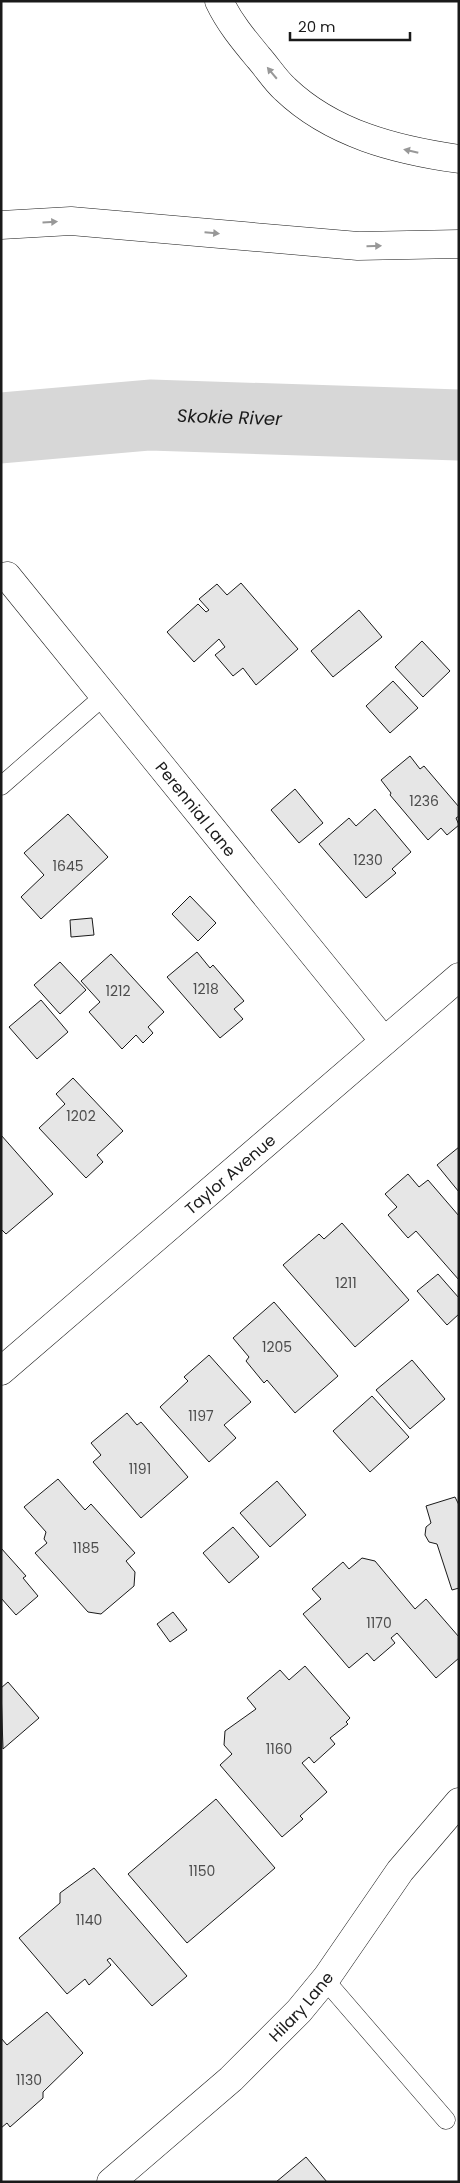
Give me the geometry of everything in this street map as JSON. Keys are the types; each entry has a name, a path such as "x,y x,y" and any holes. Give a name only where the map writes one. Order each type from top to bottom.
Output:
{"main road":[{"path":"218,1 228,21 285,89 316,112 361,137 411,152 459,159"},
{"path":"1,225 71,221 358,246 459,244"},
{"name":"Perennial Lane","path":"7,576 384,1041"},
{"name":"Taylor Avenue","path":"1,1370 459,977"},
{"name":"Hilary Lane","path":"111,2182 231,2079 299,2011 325,1980 400,1871 459,1802"}],"lane":[{"path":"1,786 104,696"},
{"path":"325,1980 446,2120"}],"building":[{"path":"241,583 298,649 256,685 243,668 233,676 215,655 225,647 219,639 194,662 167,632 198,604 206,612 209,610 199,599 217,584 227,595"},
{"path":"359,610 382,637 333,677 311,651"},
{"path":"422,641 450,671 423,697 395,667"},
{"path":"393,681 418,708 390,733 366,706"},
{"path":"410,756 420,769 424,766 459,807 459,816 456,818 459,825 447,835 441,828 428,840 390,795 391,793 381,780"},
{"path":"295,789 323,823 299,843 271,810"},
{"path":"375,809 411,852 392,869 396,873 366,898 319,844 349,818 356,826"},
{"path":"68,814 108,857 41,919 21,897 44,875 24,853"},
{"path":"190,896 216,923 198,941 172,914"},
{"path":"92,918 94,935 71,937 70,920"},
{"path":"197,952 210,968 213,965 244,1001 234,1009 243,1019 220,1038 167,977"},
{"path":"111,954 164,1012 148,1027 153,1033 143,1043 136,1035 122,1049 89,1012 100,1002 81,981"},
{"path":"60,962 86,990 60,1014 34,985"},
{"path":"41,1000 68,1032 37,1059 9,1027"},
{"path":"73,1078 123,1131 97,1155 103,1162 86,1178 39,1128 65,1104 56,1094"},
{"path":"1,1135 53,1194 6,1234 1,1229"},
{"path":"459,1147 459,1192 437,1165"},
{"path":"408,1174 419,1187 428,1180 459,1216 459,1280 416,1231 408,1238 388,1215 397,1207 385,1194"},
{"path":"342,1223 409,1300 355,1347 283,1265 319,1234 324,1239"},
{"path":"438,1274 459,1298 459,1314 447,1325 417,1291"},
{"path":"274,1302 338,1376 295,1413 267,1380 264,1383 246,1361 249,1357 233,1338"},
{"path":"209,1355 251,1402 224,1425 236,1438 209,1462 160,1407 188,1381 184,1377"},
{"path":"412,1360 445,1399 410,1429 376,1390"},
{"path":"372,1396 409,1437 370,1472 333,1431"},
{"path":"127,1413 137,1425 141,1422 188,1477 141,1518 93,1462 101,1455 91,1443"},
{"path":"58,1479 85,1510 91,1504 135,1553 126,1561 135,1572 134,1586 101,1614 88,1612 35,1553 47,1543 44,1539 46,1532 24,1507"},
{"path":"277,1481 306,1515 270,1547 240,1513"},
{"path":"455,1497 459,1505 459,1588 452,1590 437,1544 429,1542 425,1535 426,1527 431,1523 426,1506"},
{"path":"233,1527 259,1557 229,1583 203,1553"},
{"path":"1,1548 26,1576 23,1578 38,1596 16,1615 1,1598"},
{"path":"362,1558 375,1561 415,1609 426,1599 459,1637 459,1658 436,1678 397,1633 391,1638 395,1643 374,1661 367,1653 349,1668 303,1614 321,1599 312,1589 343,1562 349,1569"},
{"path":"173,1612 187,1630 170,1642 157,1624"},
{"path":"305,1666 350,1718 346,1722 348,1724 330,1738 335,1744 314,1763 309,1757 302,1763 327,1792 300,1816 303,1819 282,1837 220,1765 232,1754 224,1745 225,1731 256,1709 247,1698 280,1670 289,1680"},
{"path":"8,1682 39,1718 3,1749 1,1688"},
{"path":"216,1799 275,1868 187,1943 128,1874"},
{"path":"94,1868 187,1976 152,2006 110,1958 107,1960 111,1965 89,1985 85,1979 67,1994 19,1938 60,1903 60,1893"},
{"path":"47,2012 83,2053 43,2092 43,2098 10,2127 7,2123 1,2128 1,2038 7,2045"},
{"path":"306,2157 327,2182 276,2182"}],"waterway":[{"name":"Skokie River","path":"1,428 150,415 459,425"}]}
